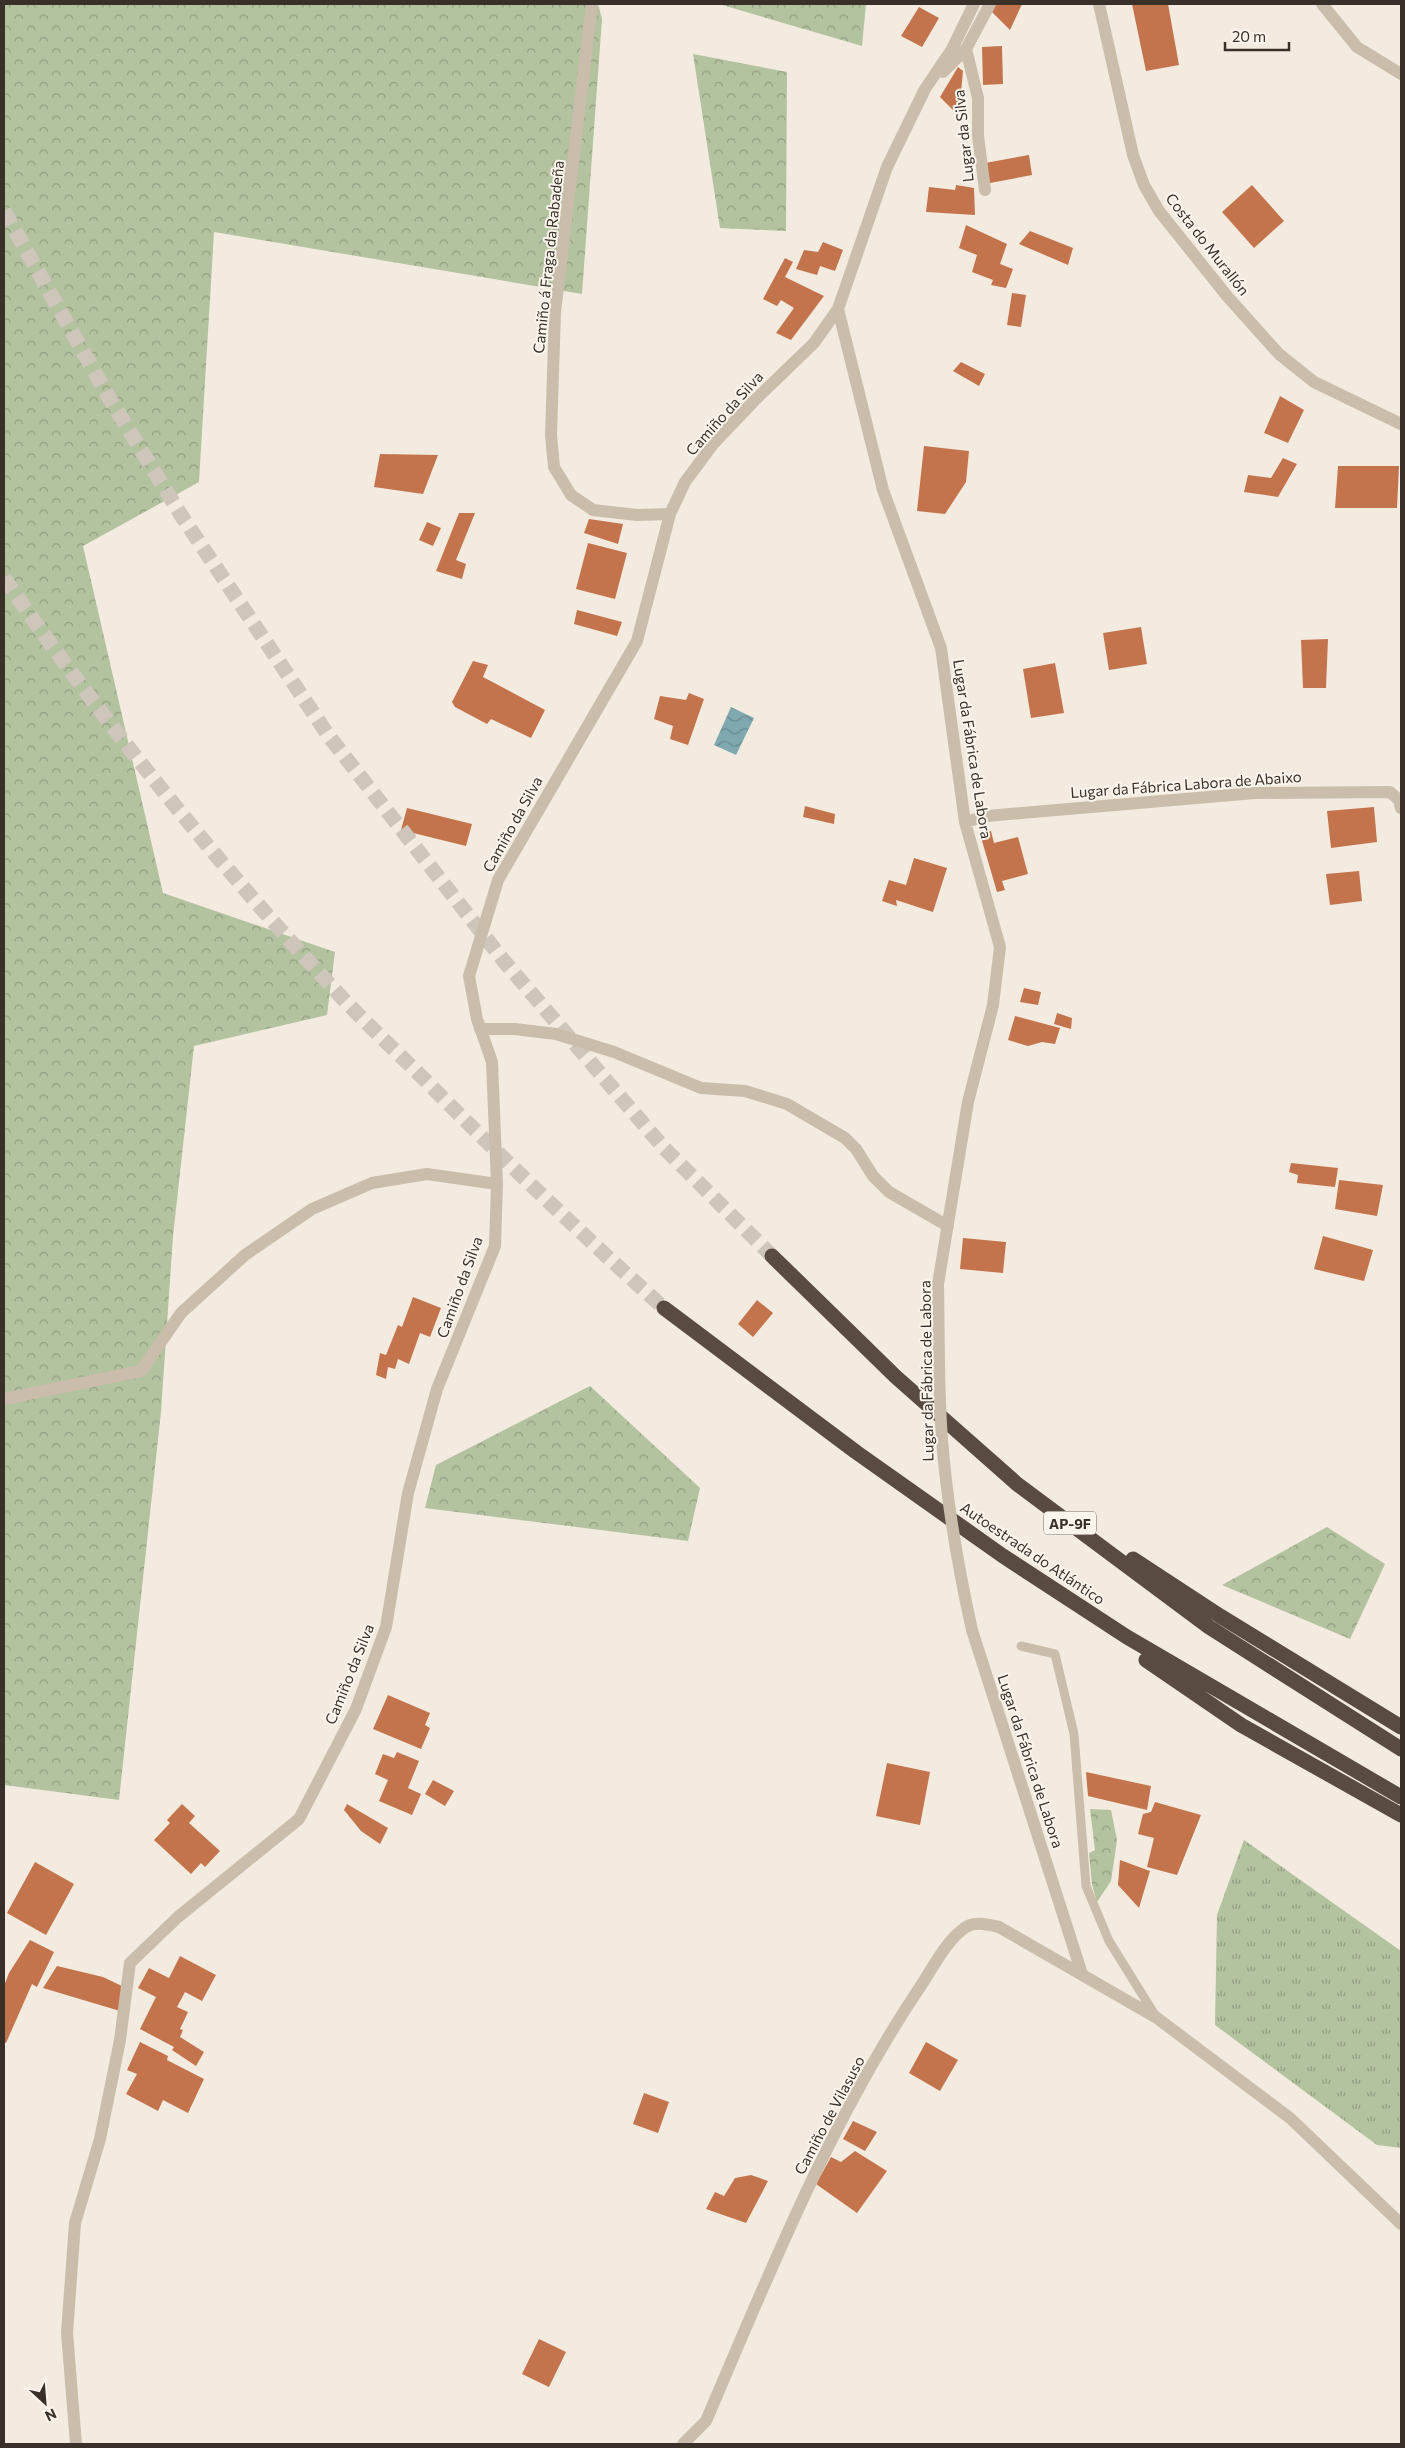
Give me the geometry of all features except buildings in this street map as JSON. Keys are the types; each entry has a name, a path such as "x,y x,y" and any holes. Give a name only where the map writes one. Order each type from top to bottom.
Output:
{"highway":[{"name":"AP-9F","path":"772,1256 896,1377 1017,1484 1209,1627 1401,1749"},
{"name":"Autoestrada do Atlántico","path":"664,1308 856,1452 1003,1556 1127,1638 1399,1796"},
{"path":"1017,1484 1220,1616 1401,1727"},
{"path":"1003,1556 1123,1644 1241,1725 1400,1814"}],"street":[{"name":"Camiño á Fraga da Rabadeña","path":"592,4 555,312 551,435 554,467 570,496 594,510 638,515 670,514"},
{"name":"Camiño da Silva","path":"76,2444 67,2332 75,2223 100,2140 120,2040 130,1963 178,1917 300,1819 356,1709 386,1627 408,1493 437,1388 495,1246 496,1184 492,1062 480,1029 469,976 498,880 637,641 670,514 685,482 714,443 814,343 838,309 887,167 925,89 952,49 974,4"},
{"name":"Lugar da Silva","path":"925,89 966,49 990,4"},
{"name":"Costa do Murallón","path":"1099,4 1133,156 1144,185 1158,211 1227,296 1279,354 1314,382 1401,424"},
{"path":"1322,4 1357,47 1401,74"},
{"name":"Lugar da Silva","path":"966,49 978,98 978,136 985,190"},
{"name":"Lugar da Fábrica de Labora","path":"838,309 883,490 941,648 965,822 1000,947 993,1005 968,1102 938,1284 942,1437 946,1490 956,1556 972,1630 1082,1974"},
{"name":"Lugar da Fábrica Labora de Abaixo","path":"965,822 988,816 1255,793 1390,792 1399,800 1401,808"},
{"path":"480,1029 515,1029 556,1034 614,1052 700,1088 745,1091 786,1104 845,1138 889,1192 948,1226"},
{"path":"4,1399 141,1370 181,1313 245,1254 312,1208 372,1183 427,1174 496,1184"},
{"name":"Camiño de Vilasuso","path":"683,2444 706,2421 820,2162 895,2024 949,1944 967,1927 982,1923 999,1928 1082,1974"},
{"path":"1082,1974 1156,2018 1290,2118 1401,2224"}],"lane":[{"path":"1021,1646 1054,1654 1074,1734 1086,1886 1109,1941 1156,2018"}],"green space":[{"path":"4,4 598,4 602,19 582,294 214,232 199,482 83,546 163,893 335,952 327,1015 194,1046 173,1236 161,1412 119,1800 4,1785"},
{"path":"719,4 866,4 862,46"},
{"path":"693,54 787,72 786,231 720,228"},
{"path":"590,1386 700,1488 688,1541 425,1508 436,1465"},
{"path":"1327,1527 1385,1564 1350,1639 1222,1585"},
{"path":"1090,1809 1111,1810 1117,1840 1111,1881 1097,1902 1092,1885 1089,1853 1095,1850"},
{"path":"1244,1840 1401,1951 1401,2148 1377,2145 1215,2025 1217,1915"}],"water":[{"path":"731,707 754,718 736,755 714,745"}],"tunnel":[{"path":"4,211 108,396 181,515 328,735 503,960 664,1148 772,1256"},
{"path":"4,578 43,634 125,743 210,849 300,952 355,1012 483,1138 572,1224 664,1308"}]}
